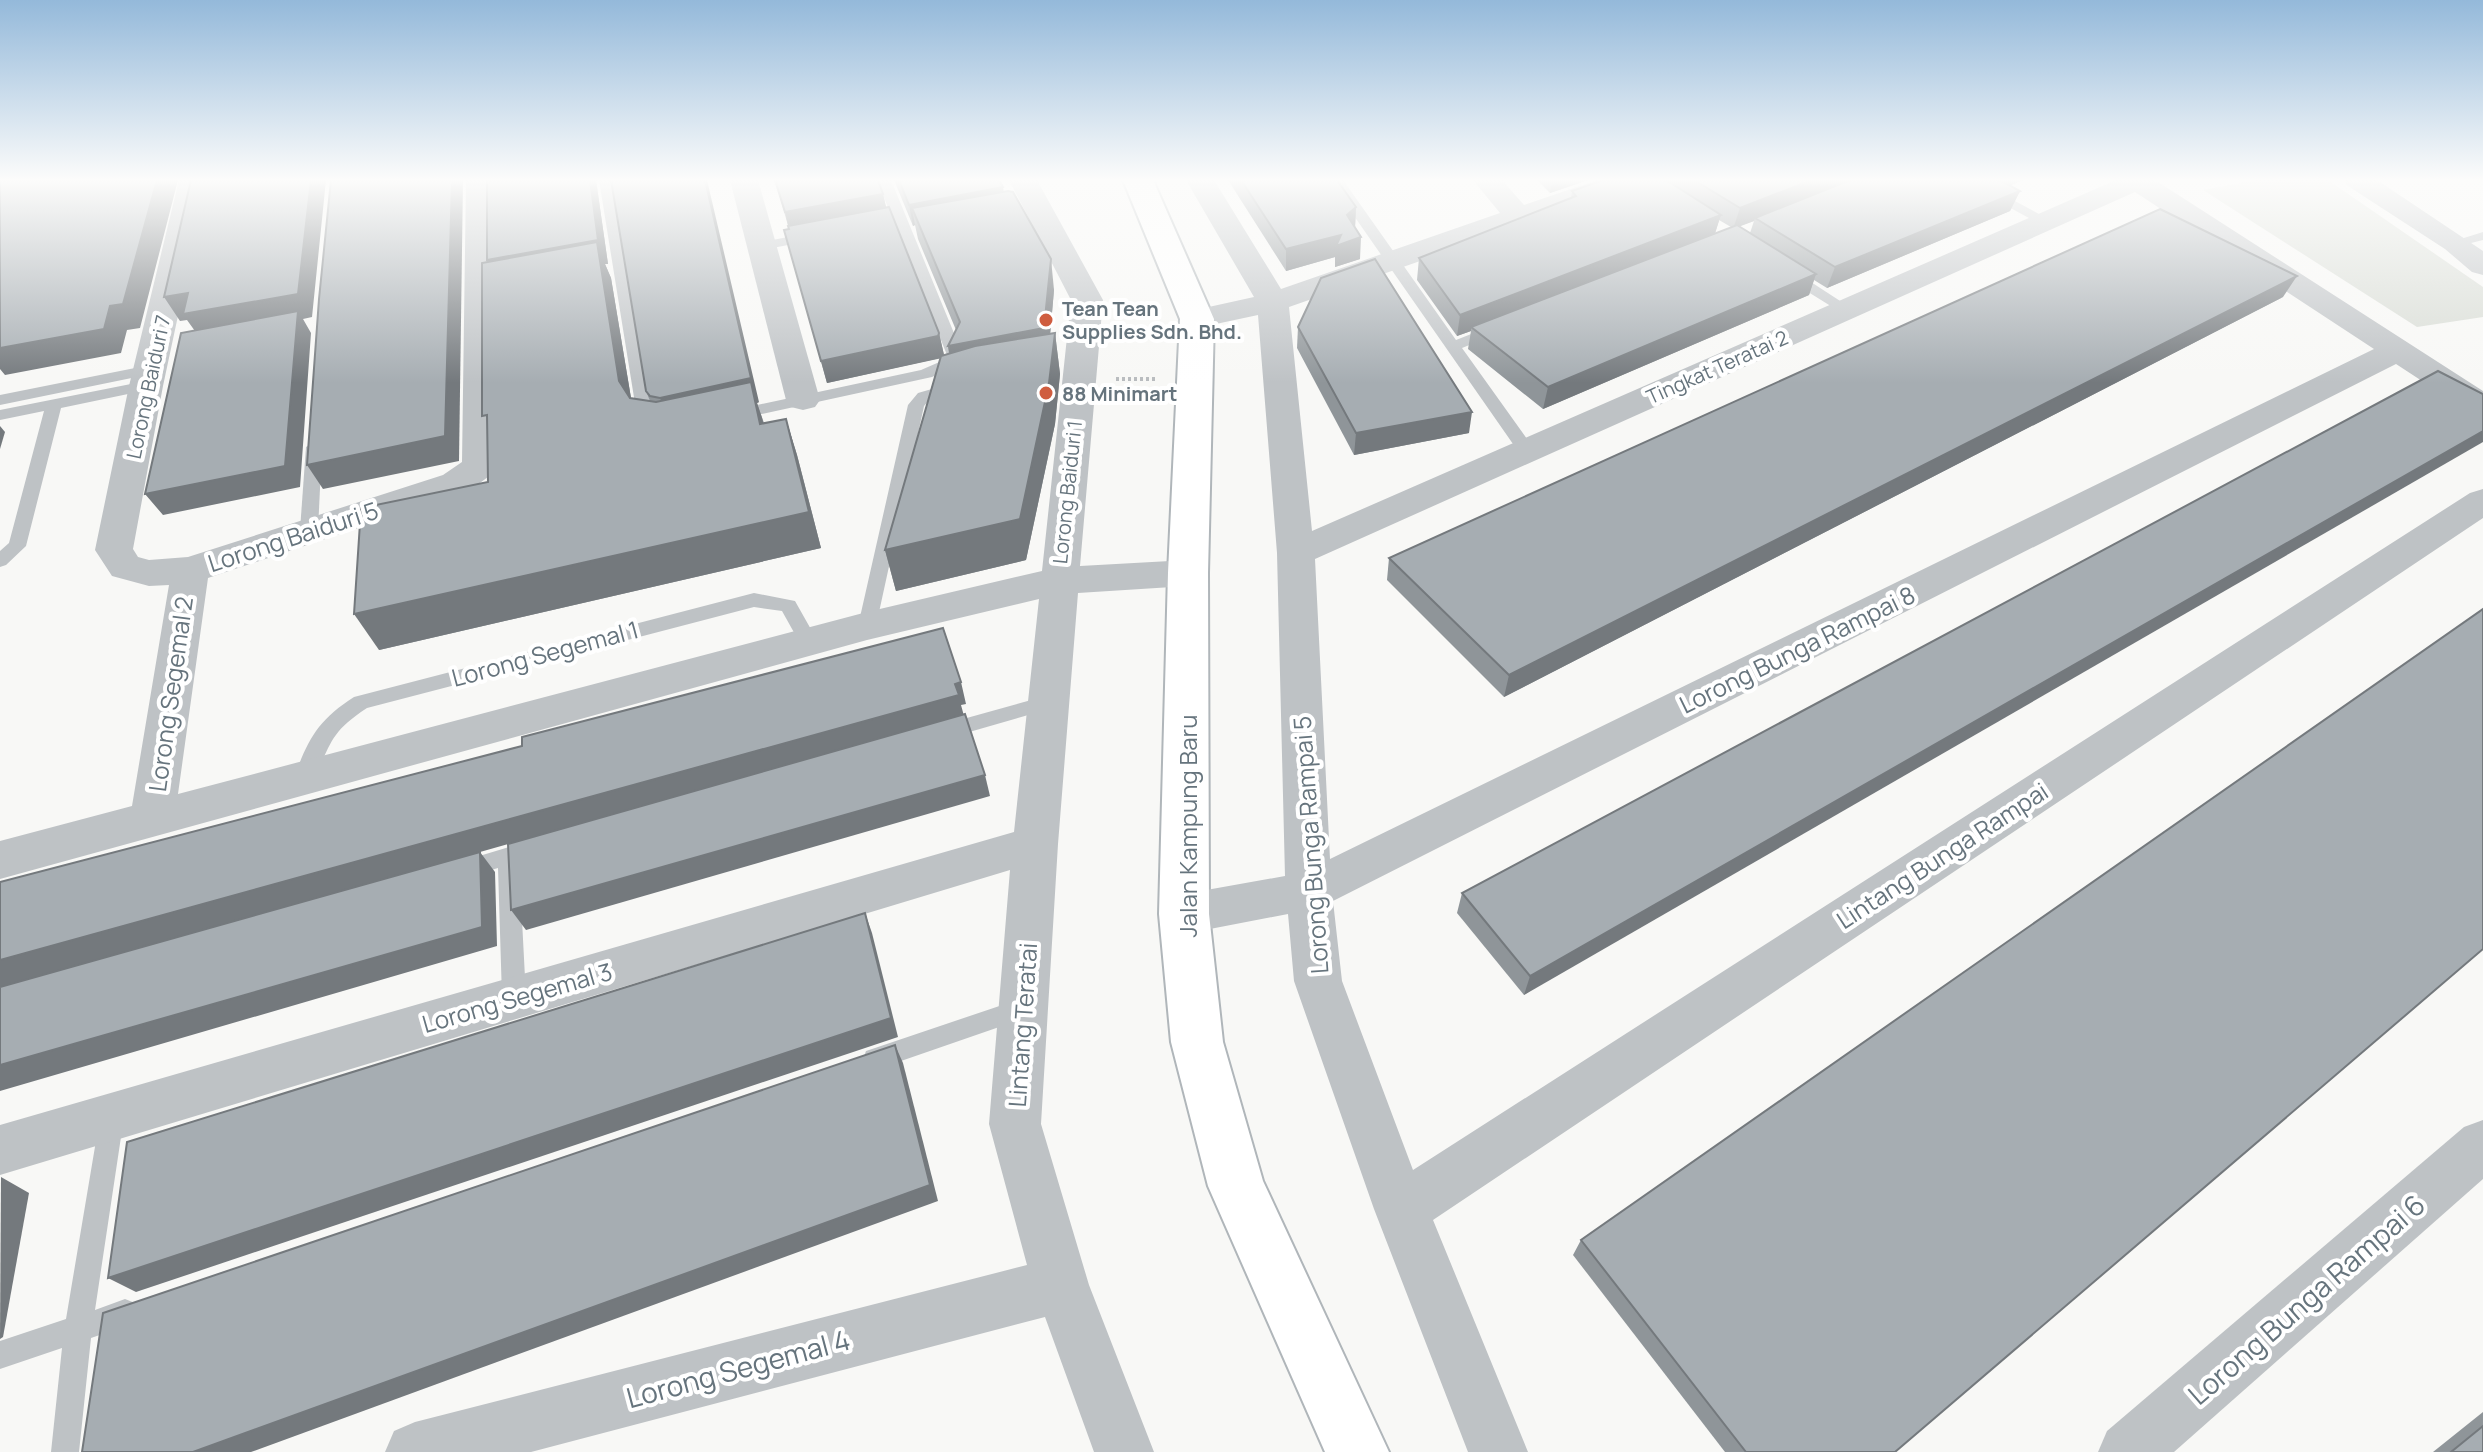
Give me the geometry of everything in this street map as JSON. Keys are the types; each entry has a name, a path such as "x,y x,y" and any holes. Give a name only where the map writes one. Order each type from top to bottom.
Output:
{"street":[{"name":"Lorong Baiduri 7","path":"149,573 125,567 114,550 179,248"},
{"name":"Lorong Baiduri 5","path":"149,573 190,570 456,483 480,466 490,293 486,248"},
{"path":"762,248 803,400"},
{"name":"Lorong Baiduri 1","path":"1057,248 1087,300 1075,369 1058,581"},
{"name":"Jalan Kampung Baru","path":"1167,248 1197,319 1188,573 1184,914 1197,1042 1236,1186 1357,1452"},
{"path":"1241,248 1273,302"},
{"path":"1197,319 1273,302 1434,248"},
{"name":"Tingkat Teratai 2","path":"1296,553 1988,248"},
{"path":"2241,248 2481,403"},
{"path":"2473,248 2483,266"},
{"name":"Lorong Bunga Rampai 5","path":"1273,302 1296,553 1309,891 1318,981 1401,1209 1498,1452"},
{"name":"Lorong Bunga Rampai 8","path":"1184,914 1309,891 2398,350"},
{"name":"Lintang Bunga Rampai","path":"1401,1209 2483,501"},
{"name":"Lorong Segemal 2","path":"152,819 190,570"},
{"path":"10,867 152,819 808,640 1058,581 1188,573"},
{"name":"Lintang Teratai","path":"1058,581 1015,1124 1061,1285 1124,1452"},
{"name":"Lorong Segemal 3","path":"0,1150 1035,844"},
{"name":"Lorong Bunga Rampai 6","path":"2128,1452 2483,1145"},
{"name":"Lorong Segemal 4","path":"415,1452 1061,1285"}],"lane":[{"path":"610,248 611,270 645,416 653,428 670,430"},
{"path":"714,420 926,374 950,363 955,355 911,248"},
{"path":"1382,248 1526,450"},
{"path":"1770,262 1847,310"},
{"path":"1451,347 1508,325"},
{"path":"0,400 155,366"},
{"path":"0,415 54,404 155,366"},
{"path":"867,626 916,405 924,396 973,383"},
{"path":"0,561 17,546 54,404"},
{"path":"309,530 315,434"},
{"name":"Lorong Segemal 1","path":"304,778 320,733 361,702 754,600 788,606 808,640"},
{"path":"928,736 1049,702"},
{"path":"446,874 553,844"},
{"path":"508,857 514,997"},
{"path":"858,1065 1023,1009"},
{"path":"65,1452 78,1329 112,1117"},
{"path":"0,1355 153,1304"}],"path":[{"path":"1075,369 1195,379"}],"shaded area":[{"path":"2293,248 2426,248 2483,287 2483,317 2417,327"}],"building":[{"path":"0,248 138,248 123,304 110,306 104,329 0,348"},
{"path":"175,248 303,248 298,294 183,314 188,293 164,297"},
{"path":"324,248 450,248 445,436 307,465"},
{"path":"487,248 555,248 487,260"},
{"path":"565,248 598,248 619,381 630,398 656,402 751,382 760,424 786,419 809,512 354,614 361,508 488,482 487,415 482,416 482,263"},
{"path":"622,248 721,248 751,378 660,398 650,396 646,391"},
{"path":"789,248 905,248 938,336 821,361"},
{"path":"929,248 1045,248 1051,259 1044,328 948,346 960,322"},
{"path":"1445,248 1635,248 1460,315 1419,258"},
{"path":"1678,248 1774,248 1816,274 1548,387 1471,327"},
{"path":"1804,248 1882,248 1835,267"},
{"path":"2074,248 2239,248 2297,276 1509,675 1389,558"},
{"path":"1375,259 1472,412 1356,433 1298,327 1321,278"},
{"path":"298,311 285,466 145,494 181,333"},
{"path":"1055,333 1049,383 1020,519 885,550 941,356 975,346"},
{"path":"2438,371 2483,394 2483,431 1530,976 1462,893"},
{"path":"2483,609 2483,949 1895,1452 1746,1452 1581,1240"},
{"path":"943,628 961,682 955,684 959,695 0,960 0,882 522,746 522,737"},
{"path":"965,714 985,775 511,910 508,844"},
{"path":"480,852 482,927 0,1065 0,987"},
{"path":"865,913 891,1018 108,1278 127,1142"},
{"path":"895,1045 930,1185 193,1452 82,1452 103,1313"},
{"path":"2483,1426 2483,1452 2451,1452"}],"place":[{"name":"Tean Tean Supplies Sdn. Bhd.","path":"1046,320"},
{"name":"88 Minimart","path":"1046,393"}]}
